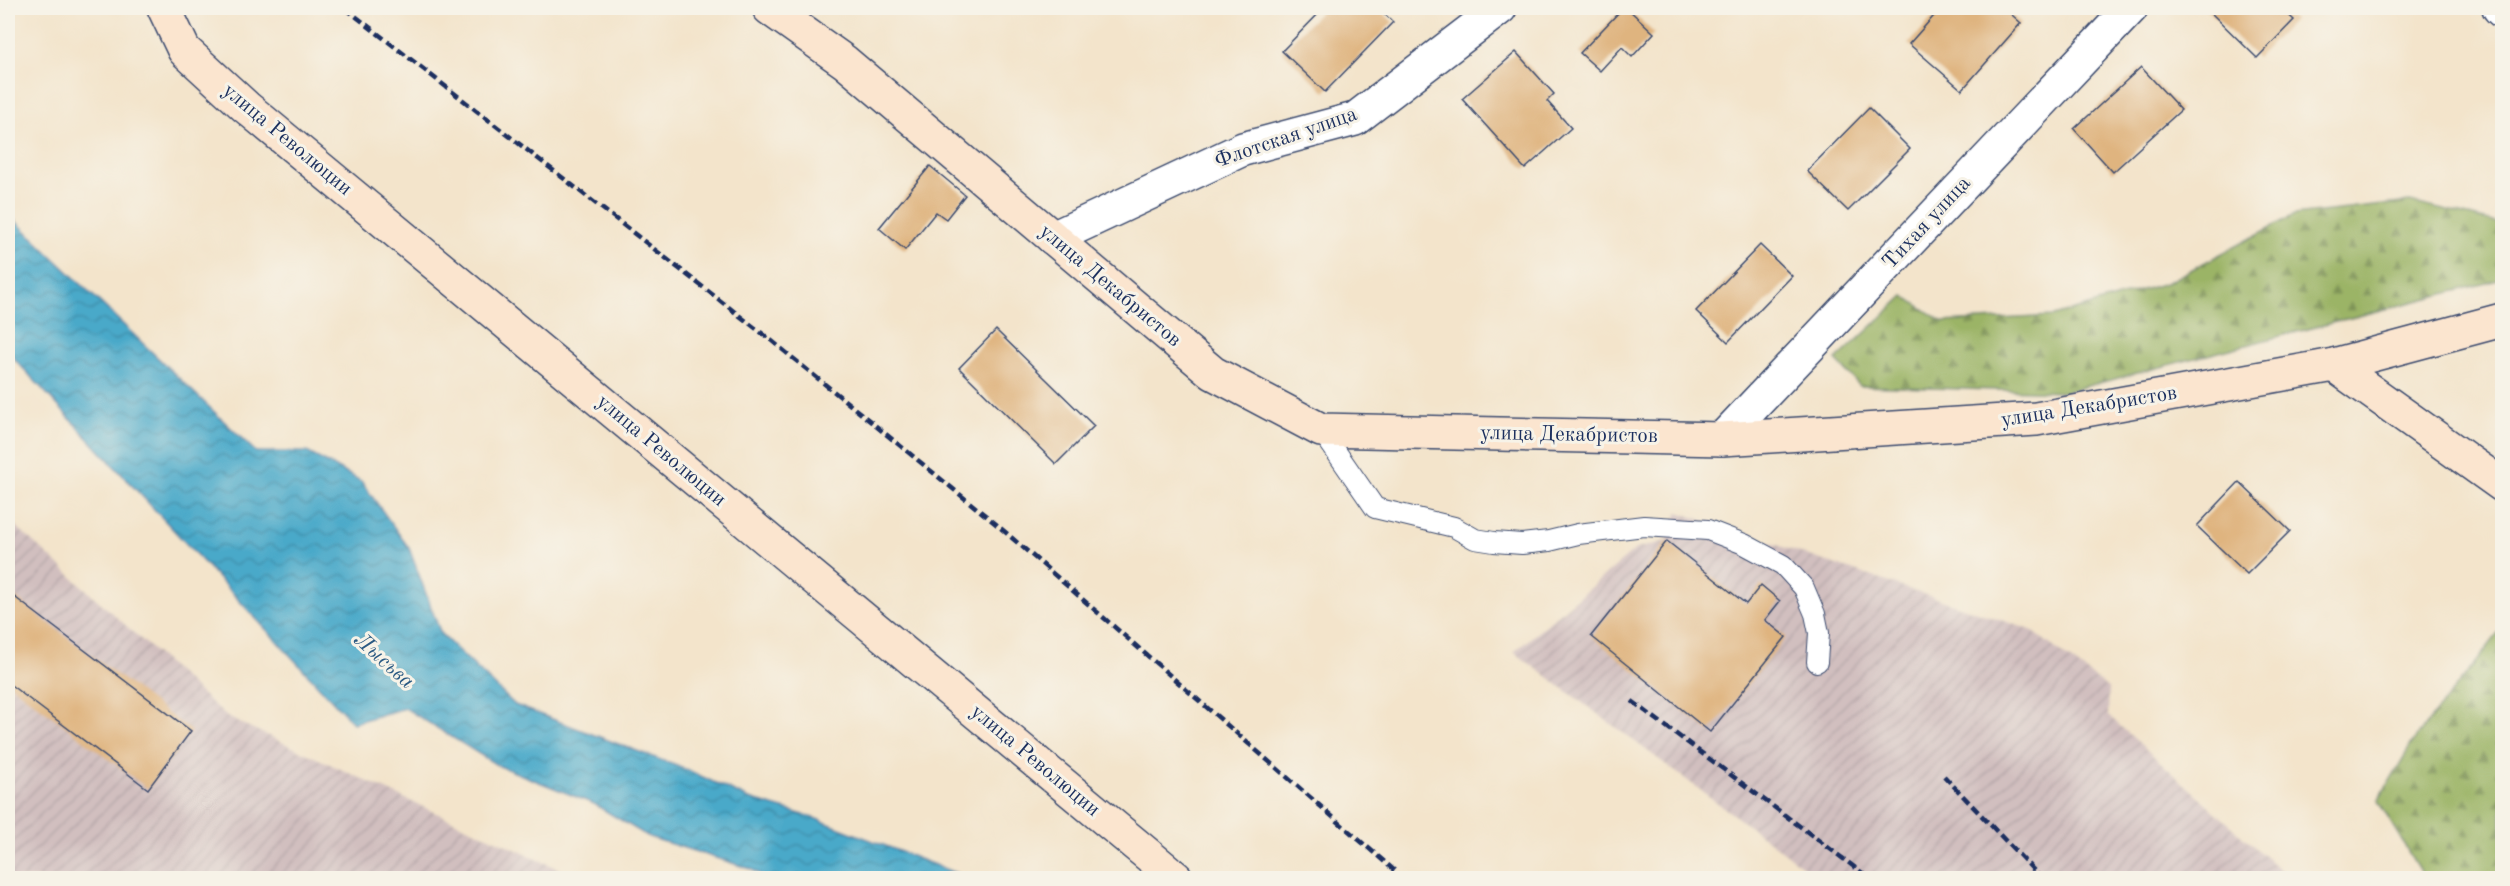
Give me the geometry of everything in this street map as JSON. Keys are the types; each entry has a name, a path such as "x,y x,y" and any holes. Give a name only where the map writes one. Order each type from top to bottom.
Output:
{"street":[{"name":"улица Революции","path":"164,8 184,50 246,107 1176,879"},
{"name":"улица Декабристов","path":"769,8 845,62 1213,373 1321,430 1722,439 2036,419 2334,365 2502,320"},
{"name":"Флотская улица","path":"1053,238 1243,149 1355,119 1500,8"},
{"name":"Тихая улица","path":"1722,439 2131,8"},
{"path":"2499,8 2502,11"},
{"path":"2334,365 2502,485"}],"lane":[{"path":"1321,430 1375,508 1454,527 1474,539 1522,544 1611,530 1672,527 1708,530 1744,544 1783,565 1804,588 1815,614 1819,633 1817,662"}],"shaded area":[{"path":"1678,512 2031,630 2109,689 2108,715 2289,878 1819,878 1514,652 1636,549 1667,541"},
{"path":"8,519 227,717 578,878 8,878"}],"green space":[{"path":"2410,202 2502,224 2502,279 2064,392 1860,386 1836,360 1904,296 1943,322 2054,316 2166,283 2294,215"},
{"path":"2502,629 2502,878 2424,878 2378,801 2414,740"}],"water":[{"name":"Лысьва","path":"8,214 256,452 307,452 361,481 409,548 441,634 515,705 690,771 749,799 814,818 968,878 766,878 751,869 649,837 594,804 497,765 405,708 353,723 8,352"}],"building":[{"path":"1324,8 1378,8 1393,22 1325,92 1282,51"},
{"path":"1623,8 1627,8 1654,33 1632,57 1622,47 1600,71 1580,53"},
{"path":"1941,8 2004,8 2021,23 1962,90 1909,44"},
{"path":"2206,8 2281,8 2294,20 2257,58"},
{"path":"1516,52 1554,94 1547,101 1571,128 1525,169 1462,99"},
{"path":"2141,67 2181,110 2113,172 2074,129"},
{"path":"1869,108 1910,149 1848,211 1807,171"},
{"path":"930,166 965,195 946,219 936,212 905,250 879,228"},
{"path":"1760,245 1792,276 1728,342 1696,311"},
{"path":"996,330 1094,426 1056,464 959,368"},
{"path":"2239,482 2290,531 2247,574 2197,526"},
{"path":"1667,541 1746,604 1761,585 1780,601 1765,620 1786,637 1710,732 1591,636"},
{"path":"8,592 191,731 148,789 8,683"}],"railway":[{"path":"345,8 772,341 996,524 1403,878"},
{"path":"1632,701 1869,878"},
{"path":"1944,776 2041,878"}]}
